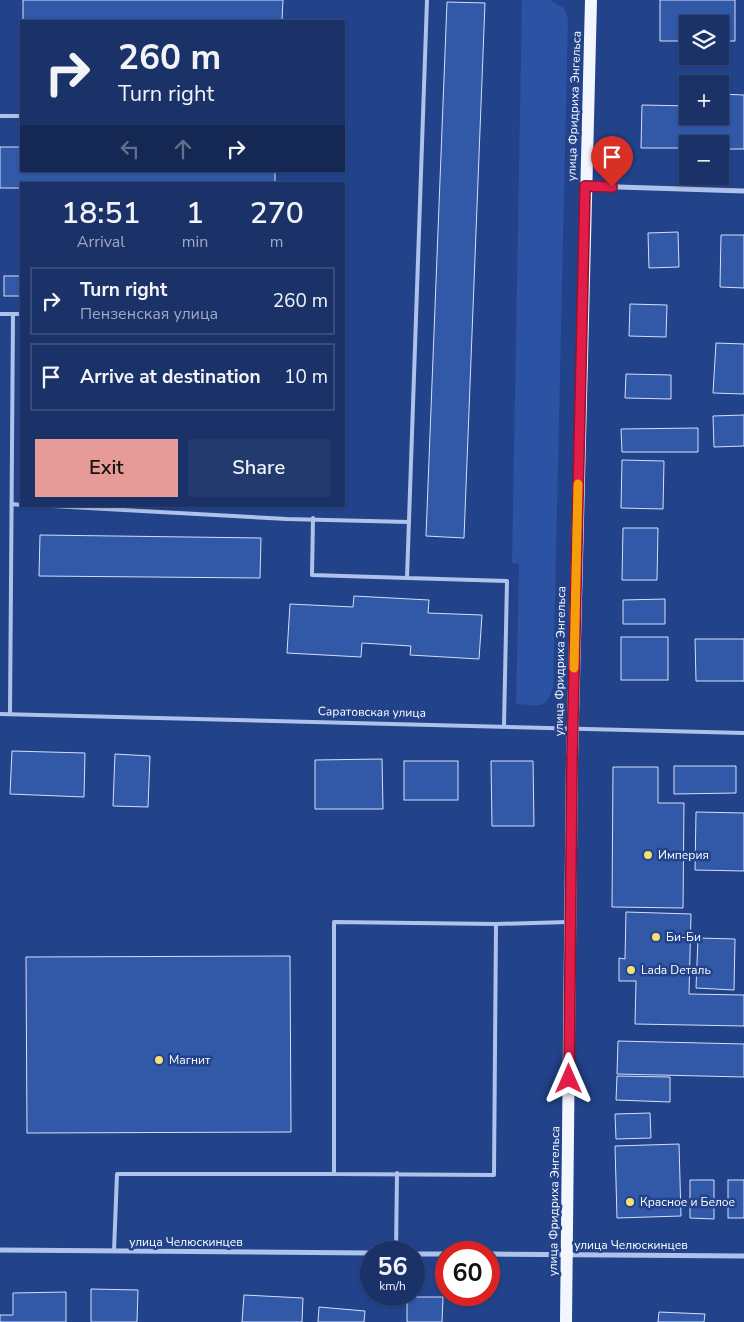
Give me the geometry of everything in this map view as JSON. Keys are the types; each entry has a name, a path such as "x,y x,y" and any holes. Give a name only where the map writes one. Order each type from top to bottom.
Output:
{"main road":[{"name":"улица Фридриха Энгельса","path":"566,1322 572,729 591,0"}],"street":[{"path":"585,186 744,191"},
{"name":"улица Челюскинцев","path":"0,1250 360,1253"},
{"name":"улица Челюскинцев","path":"500,1254 744,1256"}],"lane":[{"path":"407,578 427,0"},
{"path":"0,116 20,116"},
{"path":"0,314 20,314"},
{"path":"10,714 14,314"},
{"path":"12,504 20,505"},
{"path":"73,507 409,522"},
{"path":"313,518 312,575 507,581 504,725"},
{"name":"Саратовская улица","path":"0,714 504,725 572,729 744,733"},
{"path":"334,1174 334,922 496,924 570,922"},
{"path":"114,1251 117,1174 494,1175 496,924"},
{"path":"396,1241 397,1174"}],"shaded area":[{"path":"522,0 550,0 564,8 568,19 553,687 548,700 540,705 516,704 519,564 512,563"}],"building":[{"path":"23,0 283,0 282,20 23,20"},
{"path":"660,0 735,0 735,41 729,41 729,15 679,15 679,41 660,41"},
{"path":"447,2 485,3 464,538 426,536"},
{"path":"729,94 744,95 744,149 729,149 729,135 679,135 679,148 641,148 642,105 679,106 679,125 729,125"},
{"path":"0,147 20,147 20,172 275,172 275,182 20,182 20,188 0,188"},
{"path":"678,232 679,267 649,268 648,233"},
{"path":"721,235 744,235 744,288 720,287"},
{"path":"4,276 20,276 20,296 4,296"},
{"path":"630,304 667,305 666,337 629,336"},
{"path":"716,343 744,344 744,394 713,393"},
{"path":"626,374 671,375 671,399 625,398"},
{"path":"744,415 744,446 714,447 713,416"},
{"path":"698,428 698,452 622,452 621,429"},
{"path":"622,460 664,461 663,509 621,508"},
{"path":"623,528 658,528 657,580 622,580"},
{"path":"40,535 261,538 260,578 39,576"},
{"path":"354,596 429,600 428,613 482,615 479,659 410,655 411,646 362,643 361,657 287,653 290,604 353,607"},
{"path":"665,599 665,624 623,624 623,600"},
{"path":"621,637 668,637 668,680 621,680"},
{"path":"695,639 744,639 744,681 696,681"},
{"path":"12,751 85,753 84,797 10,794"},
{"path":"115,754 150,756 148,807 113,806"},
{"path":"382,759 383,809 315,809 315,760"},
{"path":"404,761 458,761 458,800 404,800"},
{"path":"491,761 533,761 534,826 492,826"},
{"path":"674,766 736,766 736,793 674,794"},
{"name":"Империя","path":"613,767 658,767 658,803 684,803 683,908 612,907"},
{"path":"696,812 744,813 744,871 695,870"},
{"path":"626,912 691,914 689,994 744,995 744,1026 635,1024 636,981 619,981 619,958 625,959"},
{"path":"698,938 735,939 734,990 696,988"},
{"name":"Магнит","path":"290,956 291,1132 27,1133 26,957"},
{"path":"618,1041 744,1044 744,1077 617,1074"},
{"path":"617,1076 670,1077 670,1102 616,1100"},
{"path":"650,1113 651,1138 616,1139 615,1114"},
{"path":"679,1144 681,1216 617,1218 615,1146"},
{"path":"690,1180 714,1180 714,1219 690,1218"},
{"path":"728,1180 744,1180 744,1218 728,1218"},
{"path":"91,1289 138,1290 137,1322 91,1322"},
{"path":"66,1292 66,1322 0,1322 0,1315 13,1315 13,1293"},
{"path":"244,1295 303,1298 302,1322 242,1322"},
{"path":"425,1297 435,1297 435,1306 443,1306 442,1322 407,1322 407,1306 425,1306"},
{"path":"319,1307 365,1311 364,1322 318,1322"},
{"path":"659,1312 705,1314 704,1322 658,1322"}],"slow traffic":[{"path":"574,668 578,484"}],"place":[{"name":"Империя","path":"648,855"},
{"name":"Би-Би","path":"656,937"},
{"name":"Lada Dеталь","path":"631,970"},
{"name":"Магнит","path":"159,1060"},
{"name":"Красное и Белое","path":"630,1202"}],"route":[{"path":"569,1079 572,759 585,186 612,187"}]}
